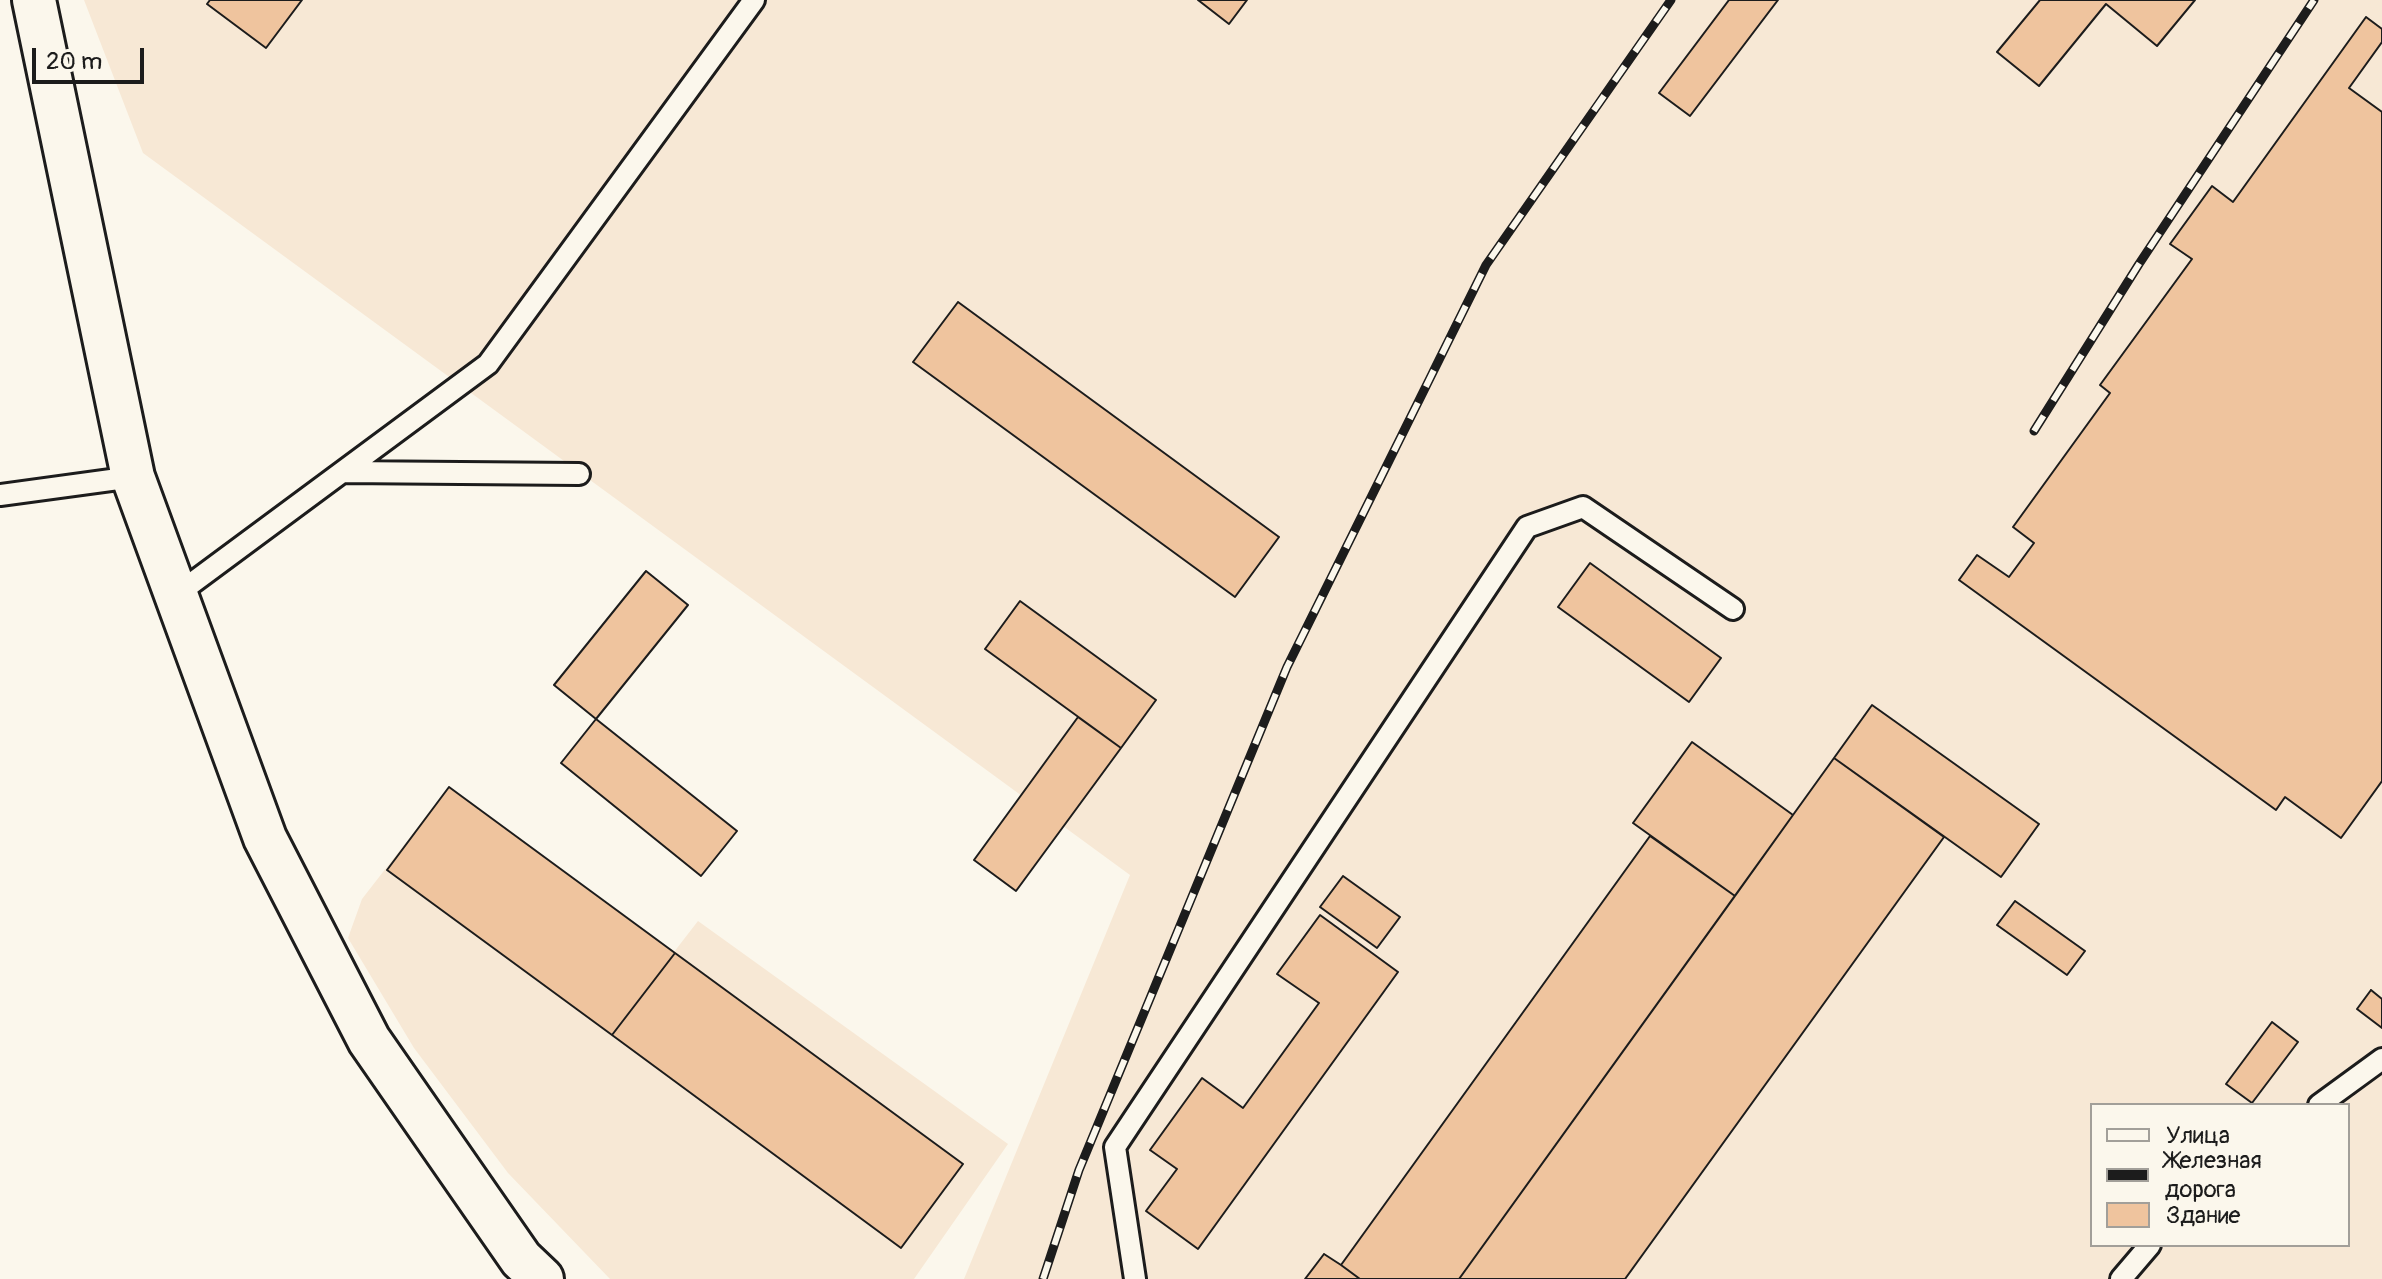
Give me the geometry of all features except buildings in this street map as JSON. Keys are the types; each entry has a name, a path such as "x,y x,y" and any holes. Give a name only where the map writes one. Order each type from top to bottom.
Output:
{"street":[{"path":"34,0 133,477 265,838 369,1040 521,1259 542,1279"}],"lane":[{"path":"176,595 488,364 754,0"},
{"path":"343,472 579,474"},
{"path":"0,495 133,477"},
{"path":"1135,1279 1115,1147 1527,527 1583,507 1733,609"},
{"path":"2322,1103 2382,1059"},
{"path":"2121,1279 2148,1247"}],"shaded area":[{"path":"84,0 2382,0 2382,1279 964,1279 1130,875 143,153"},
{"path":"449,787 674,952 698,921 1008,1144 914,1279 610,1279 508,1173 414,1048 348,938 362,899"}],"railway":[{"path":"1043,1279 1079,1170 1287,667 1486,265 1671,0"},
{"path":"2034,431 2139,264 2314,0"}]}
